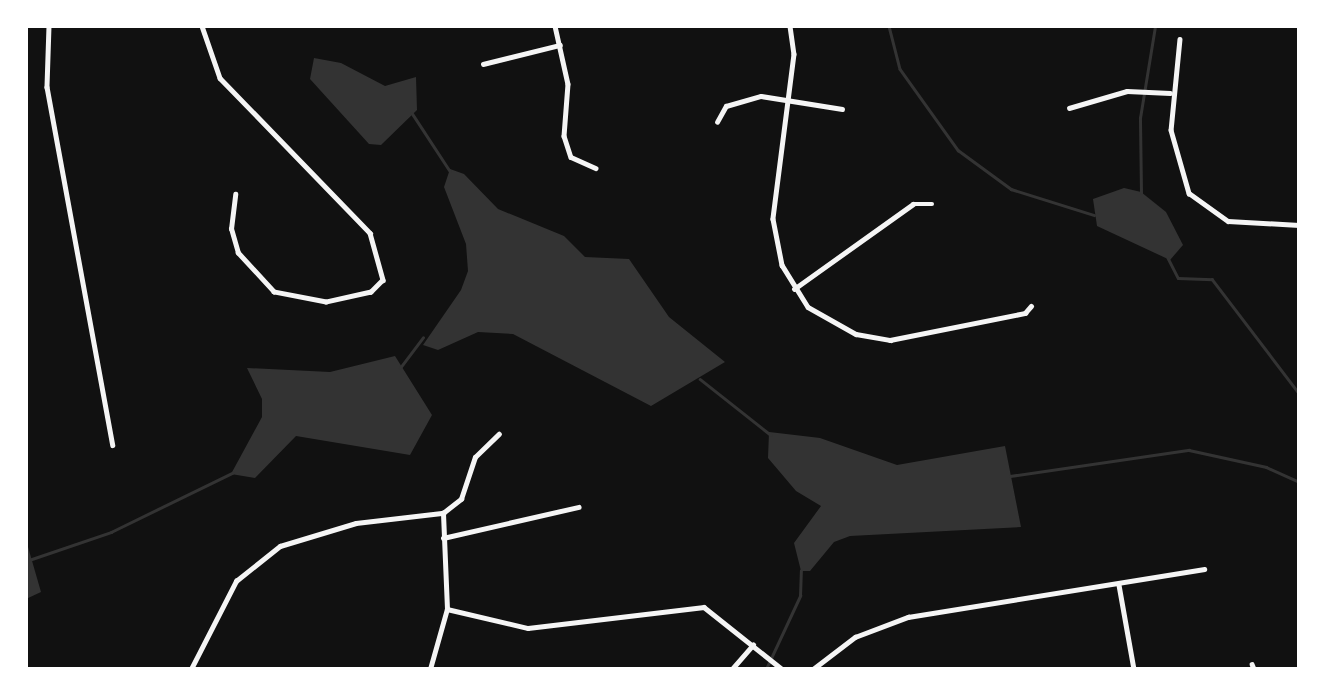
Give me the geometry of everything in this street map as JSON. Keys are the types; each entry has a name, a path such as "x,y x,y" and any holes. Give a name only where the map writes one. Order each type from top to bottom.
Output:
{"street":[{"path":"49,26 47,87 113,445"},
{"path":"202,26 220,78 370,233 383,280 371,292 326,302 274,292 238,253 232,229 235,194"},
{"path":"555,26 568,84 564,136 571,157 596,168"},
{"path":"790,26 788,100 773,219 794,289 828,321 890,340 1025,313 1031,306"},
{"path":"1180,39 1170,93 1173,148 1194,198 1228,221 1299,225"},
{"path":"483,64 560,45"},
{"path":"1069,108 1127,91 1170,93"},
{"path":"717,122 726,106 743,99 788,100 842,109"},
{"path":"794,289 913,204 932,204"},
{"path":"191,669 236,581 280,546 356,523 443,513 461,499 475,457 499,434"},
{"path":"443,538 578,507"},
{"path":"430,669 447,609 443,513"},
{"path":"813,669 855,637 908,617 1119,585 1204,569"},
{"path":"1119,585 1135,669"},
{"path":"447,609 528,628 704,607 782,669"},
{"path":"732,669 753,645"}],"shaded area":[{"path":"314,58 341,63 385,86 416,77 417,110 381,145 369,144 310,79"},
{"path":"450,169 464,174 498,209 564,236 585,257 629,259 669,317 725,362 651,406 513,334 478,332 438,350 423,345 461,290 468,271 466,244 444,187"},
{"path":"1124,188 1141,192 1166,212 1183,245 1170,260 1097,226 1093,199"},
{"path":"395,356 432,415 410,455 296,436 255,478 231,474 262,417 262,399 247,368 330,372"},
{"path":"769,432 820,438 897,465 1005,446 1021,527 850,536 834,542 810,571 801,571 794,543 821,506 796,491 768,458"},
{"path":"26,540 41,592 26,599"}],"waterway":[{"path":"889,26 900,69 958,150 1011,189 1094,215"},
{"path":"1141,193 1140,118 1155,26"},
{"path":"412,113 450,171"},
{"path":"1168,258 1178,278 1212,279 1299,393"},
{"path":"400,368 423,338"},
{"path":"700,379 771,435"},
{"path":"1010,476 1189,450 1266,467 1299,482"},
{"path":"26,561 111,532 232,473"},
{"path":"766,669 800,596 801,571"}]}
